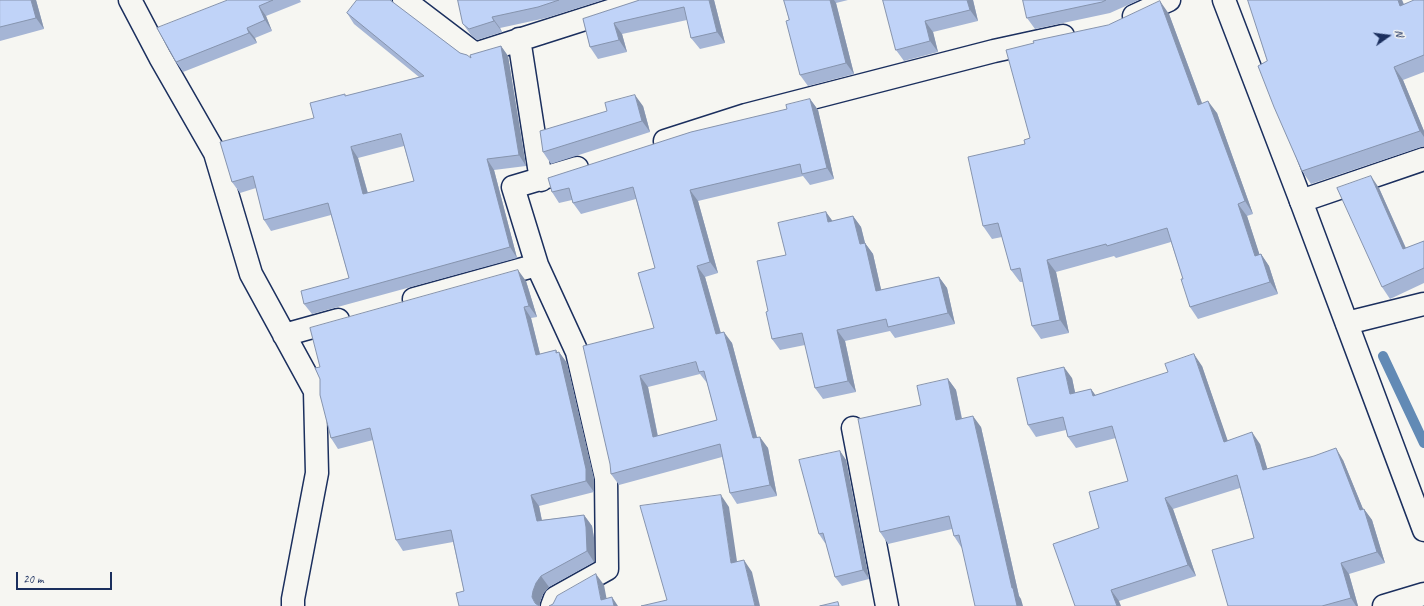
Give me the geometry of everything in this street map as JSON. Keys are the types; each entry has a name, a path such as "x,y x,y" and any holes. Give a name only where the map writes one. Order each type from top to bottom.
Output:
{"street":[{"path":"130,0 160,57 215,153 251,274 315,391 317,473 293,599 293,606"},
{"path":"404,0 475,54 644,0"},
{"path":"1114,25 1169,0"},
{"path":"1224,0 1302,201 1424,530"},
{"path":"647,146 746,115 994,51 1084,31"},
{"path":"519,39 541,180"},
{"path":"1302,201 1424,159"},
{"path":"552,606 555,598 606,569 606,478 577,352 537,265 513,187 541,180 594,163"},
{"path":"399,303 537,265"},
{"path":"1347,323 1424,304"},
{"path":"284,336 360,314"},
{"path":"853,428 887,606"},
{"path":"1384,606 1424,594"}],"building":[{"path":"0,0 31,0 36,18 0,27"},
{"path":"228,0 273,0 259,6 265,20 247,28 249,33 176,62 157,28"},
{"path":"357,0 390,0 460,53 471,58 470,55 501,46 519,155 487,159 510,247 304,304 301,291 349,278 328,203 264,220 253,176 232,182 220,142 314,118 310,103 345,94 345,96 424,76 347,13","holes":["401,134 414,181 363,194 351,147"]},
{"path":"458,0 559,0 538,7 492,17 494,21 469,29 463,24"},
{"path":"640,0 709,0 717,32 691,38 684,7 614,23 619,40 590,47 583,19"},
{"path":"784,0 830,0 846,63 800,75 786,21 789,20"},
{"path":"883,0 967,0 970,10 925,21 930,41 896,50"},
{"path":"1023,0 1106,0 1027,18"},
{"path":"1248,0 1398,0 1400,6 1414,0 1424,0 1424,55 1394,67 1420,131 1302,171 1258,66 1267,61"},
{"path":"1160,1 1198,105 1208,101 1245,201 1238,204 1255,256 1261,254 1270,282 1190,307 1167,228 1107,246 1106,244 1047,260 1060,320 1032,326 1020,268 1011,270 998,223 983,226 968,157 1025,144 1024,140 1030,138 1006,50 1034,43 1033,41 1108,25"},
{"path":"635,95 642,121 543,152 540,131 607,111 605,103"},
{"path":"810,99 827,168 802,174 800,164 690,190 710,262 697,266 716,334 724,332 753,438 760,437 770,485 730,493 720,444 611,474 583,346 654,328 638,273 655,268 633,187 573,203 569,188 552,192 548,178 691,132 787,109 786,105","holes":["696,362 699,372 704,371 717,420 653,437 640,376"]},
{"path":"1371,176 1403,249 1424,241 1424,268 1382,287 1337,188"},
{"path":"826,212 828,222 853,216 860,244 865,243 876,291 939,277 948,313 888,327 886,319 837,330 848,381 815,388 802,333 772,339 766,312 768,311 757,261 786,255 778,223"},
{"path":"518,270 529,306 524,307 536,355 556,350 556,353 559,352 586,469 586,481 531,495 537,521 584,515 587,551 541,576 536,583 532,597 535,603 539,606 459,606 456,593 464,591 451,530 396,540 370,428 331,438 320,395 320,379 315,368 320,367 310,328"},
{"path":"1194,354 1224,442 1252,432 1263,470 1314,456 1336,448 1360,510 1364,509 1377,552 1341,563 1351,598 1322,606 1228,606 1212,550 1254,538 1237,475 1165,498 1188,565 1111,590 1117,606 1075,606 1053,544 1099,528 1089,492 1128,481 1112,426 1068,437 1063,417 1028,425 1017,378 1064,367 1070,394 1091,389 1093,396 1168,372 1165,364"},
{"path":"948,379 956,420 973,416 1017,606 975,606 959,535 954,536 949,516 880,532 858,419 921,405 917,386"},
{"path":"840,451 863,570 835,577 823,533 819,534 799,460"},
{"path":"721,495 731,563 744,560 755,606 641,606 667,600 640,506"},
{"path":"596,574 601,600 612,597 614,606 549,606 553,604 557,596"},
{"path":"838,602 839,606 820,606"}],"waterway":[{"path":"1383,356 1424,443"}]}
